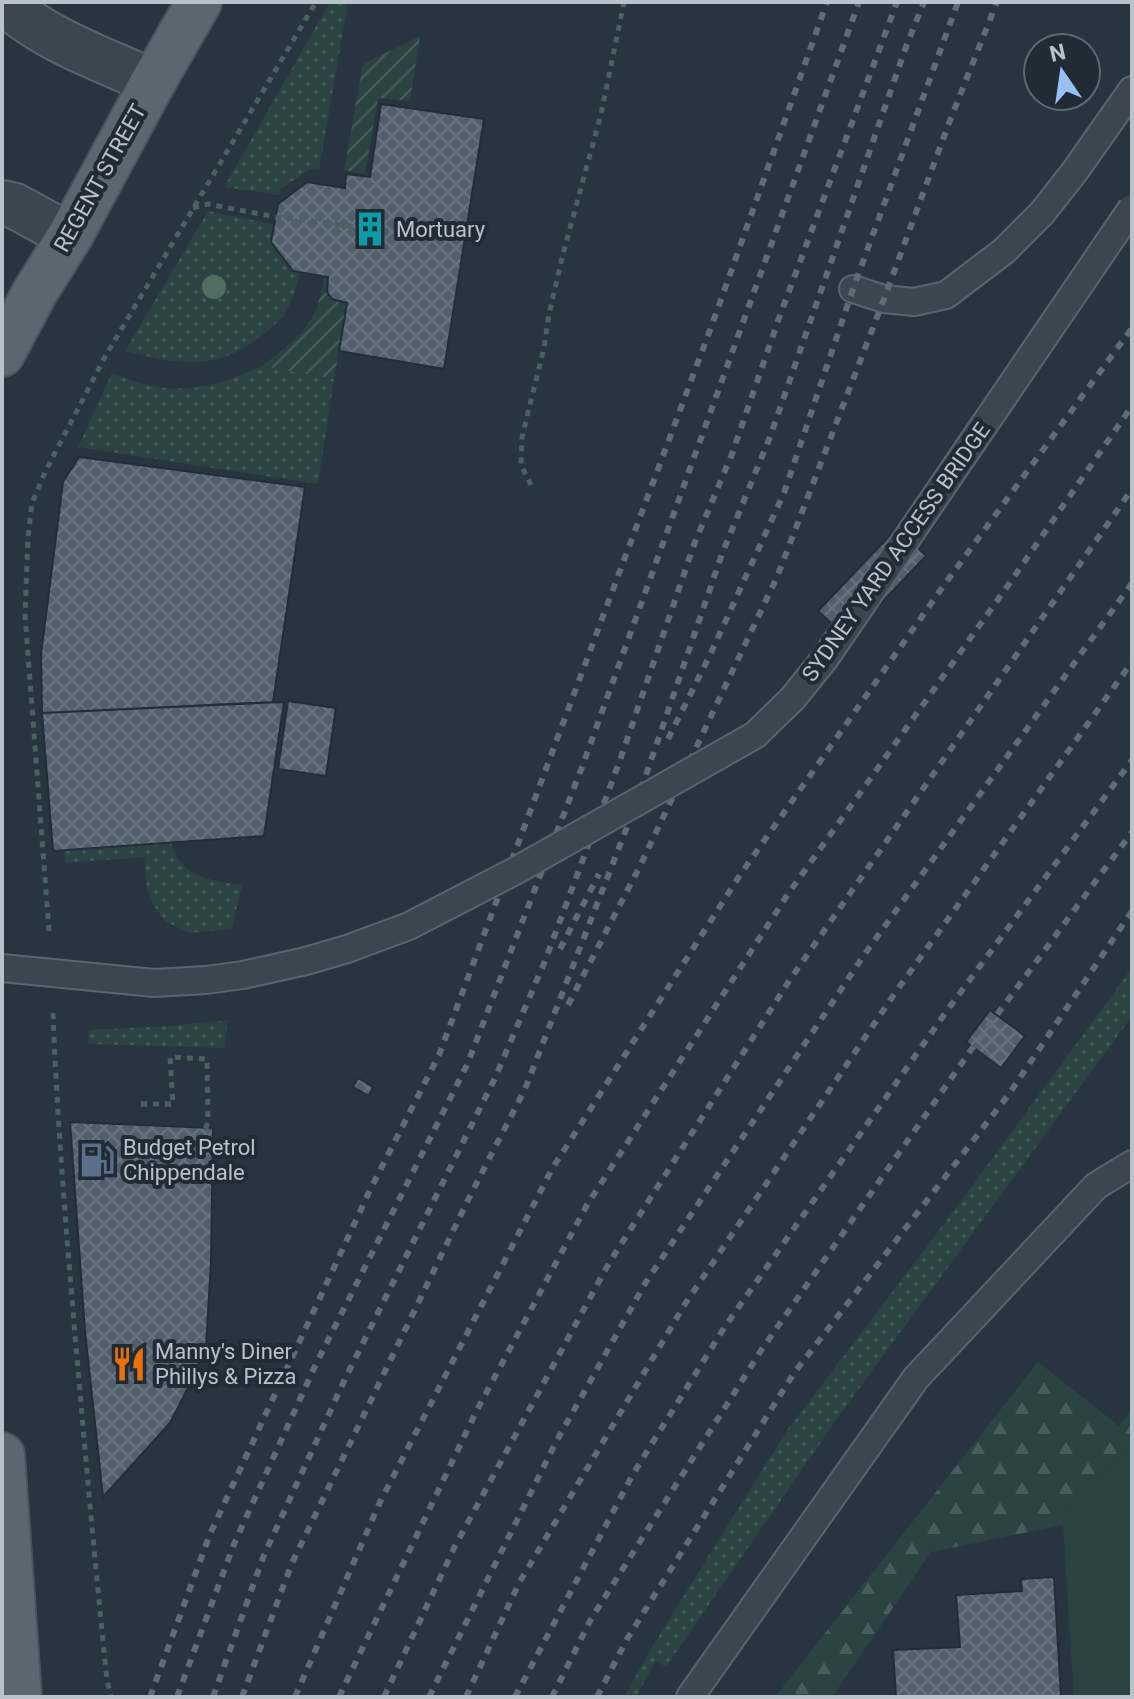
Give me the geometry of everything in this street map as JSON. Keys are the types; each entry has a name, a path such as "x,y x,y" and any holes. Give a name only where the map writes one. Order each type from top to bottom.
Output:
{"main road":[{"name":"REGENT STREET","path":"2,354 199,2"},
{"path":"2,1455 19,1697"}],"street":[{"path":"4,2 27,21 52,35 153,82"},
{"path":"2,203 15,206 70,236"}],"lane":[{"path":"853,289 884,299 914,302 946,295 1004,251 1042,213 1132,90"},
{"name":"SYDNEY YARD ACCESS BRIDGE","path":"2,968 154,983 243,975 333,953 409,926 517,870 755,735 793,698 826,657 1132,208"},
{"path":"690,1697 916,1378 1096,1186 1132,1164"}],"path":[{"path":"111,1697 92,1533 56,1097 52,972 25,615 32,503 106,355 316,2"},
{"path":"531,485 521,465 522,437 563,254 601,114 624,2"},
{"path":"192,208 208,204 276,217 389,231"},
{"path":"141,1104 173,1104 170,1057 207,1059 208,1122 192,1163"}],"green space":[{"path":"330,2 348,2 319,170 311,169 280,189 280,195 224,187"},
{"path":"420,36 410,101 378,98 365,174 344,170 363,64"},
{"path":"208,211 277,225 303,262 287,310 272,327 245,348 212,360 178,361 125,351"},
{"path":"326,265 349,290 334,379 262,366 295,339 309,322 318,304"},
{"path":"262,366 334,379 318,484 78,447 112,373 152,386 188,388 223,381"},
{"path":"170,838 174,851 187,869 206,878 242,885 232,929 189,933 165,921 147,889 144,857 65,863 64,847"},
{"path":"1132,968 1132,1016 836,1420 666,1667 656,1661 636,1697 624,1697 786,1432"},
{"path":"228,1020 224,1048 88,1044 89,1030"},
{"path":"1038,1362 1119,1426 1132,1409 1132,1446 1066,1505 1063,1525 931,1552 832,1697 775,1697"},
{"path":"1132,1446 1132,1697 1074,1697 1063,1525 1066,1505"}],"building":[{"name":"Mortuary","path":"381,104 484,119 444,369 339,351 347,303 332,299 327,292 328,277 293,271 271,242 278,204 307,182 345,188 346,174 370,177"},
{"path":"79,457 305,487 273,702 42,713 41,654 63,482"},
{"path":"897,528 926,556 848,638 818,611"},
{"path":"288,701 336,708 326,776 278,769"},
{"path":"284,702 264,836 53,851 42,713"},
{"path":"990,1010 1025,1036 1001,1068 966,1042"},
{"path":"358,1078 373,1087 369,1096 353,1087"},
{"path":"70,1122 213,1128 206,1347 170,1423 103,1497 85,1331"},
{"path":"1054,1577 1061,1697 896,1697 893,1650 960,1647 956,1595 1022,1591 1021,1579"}],"railway":[{"path":"150,1697 210,1534 370,1190 439,1055 713,322 827,2"},
{"path":"177,1697 234,1544 316,1364 467,1065 582,767 859,2"},
{"path":"213,1697 264,1555 345,1379 495,1078 545,961 619,763 695,542 732,454 779,318 897,2"},
{"path":"242,1697 292,1563 525,1089 636,804 722,554 770,437 924,2"},
{"path":"668,739 784,493 853,289 958,2"},
{"path":"568,1005 640,866 777,577 997,2"},
{"path":"295,1697 380,1502 552,1169 740,875 942,588 1132,328"},
{"path":"339,1697 477,1410 587,1205 788,894 1132,406"},
{"path":"384,1697 455,1546 609,1263 789,981 1132,489"},
{"path":"429,1697 556,1442 646,1282 864,955 1132,583"},
{"path":"466,1697 519,1583 685,1304 895,993 1132,662"},
{"path":"515,1697 633,1474 724,1328 946,1012 1132,760"},
{"path":"552,1697 591,1619 762,1349 971,1050 1132,832"},
{"path":"560,949 599,874"},
{"path":"597,1697 627,1639 794,1373 1009,1094 1132,911"}],"place":[{"name":"Mortuary","path":"370,229"},
{"name":"Budget Petrol Chippendale","path":"97,1160"},
{"name":"Manny's Diner Phillys & Pizza","path":"129,1364"}]}
